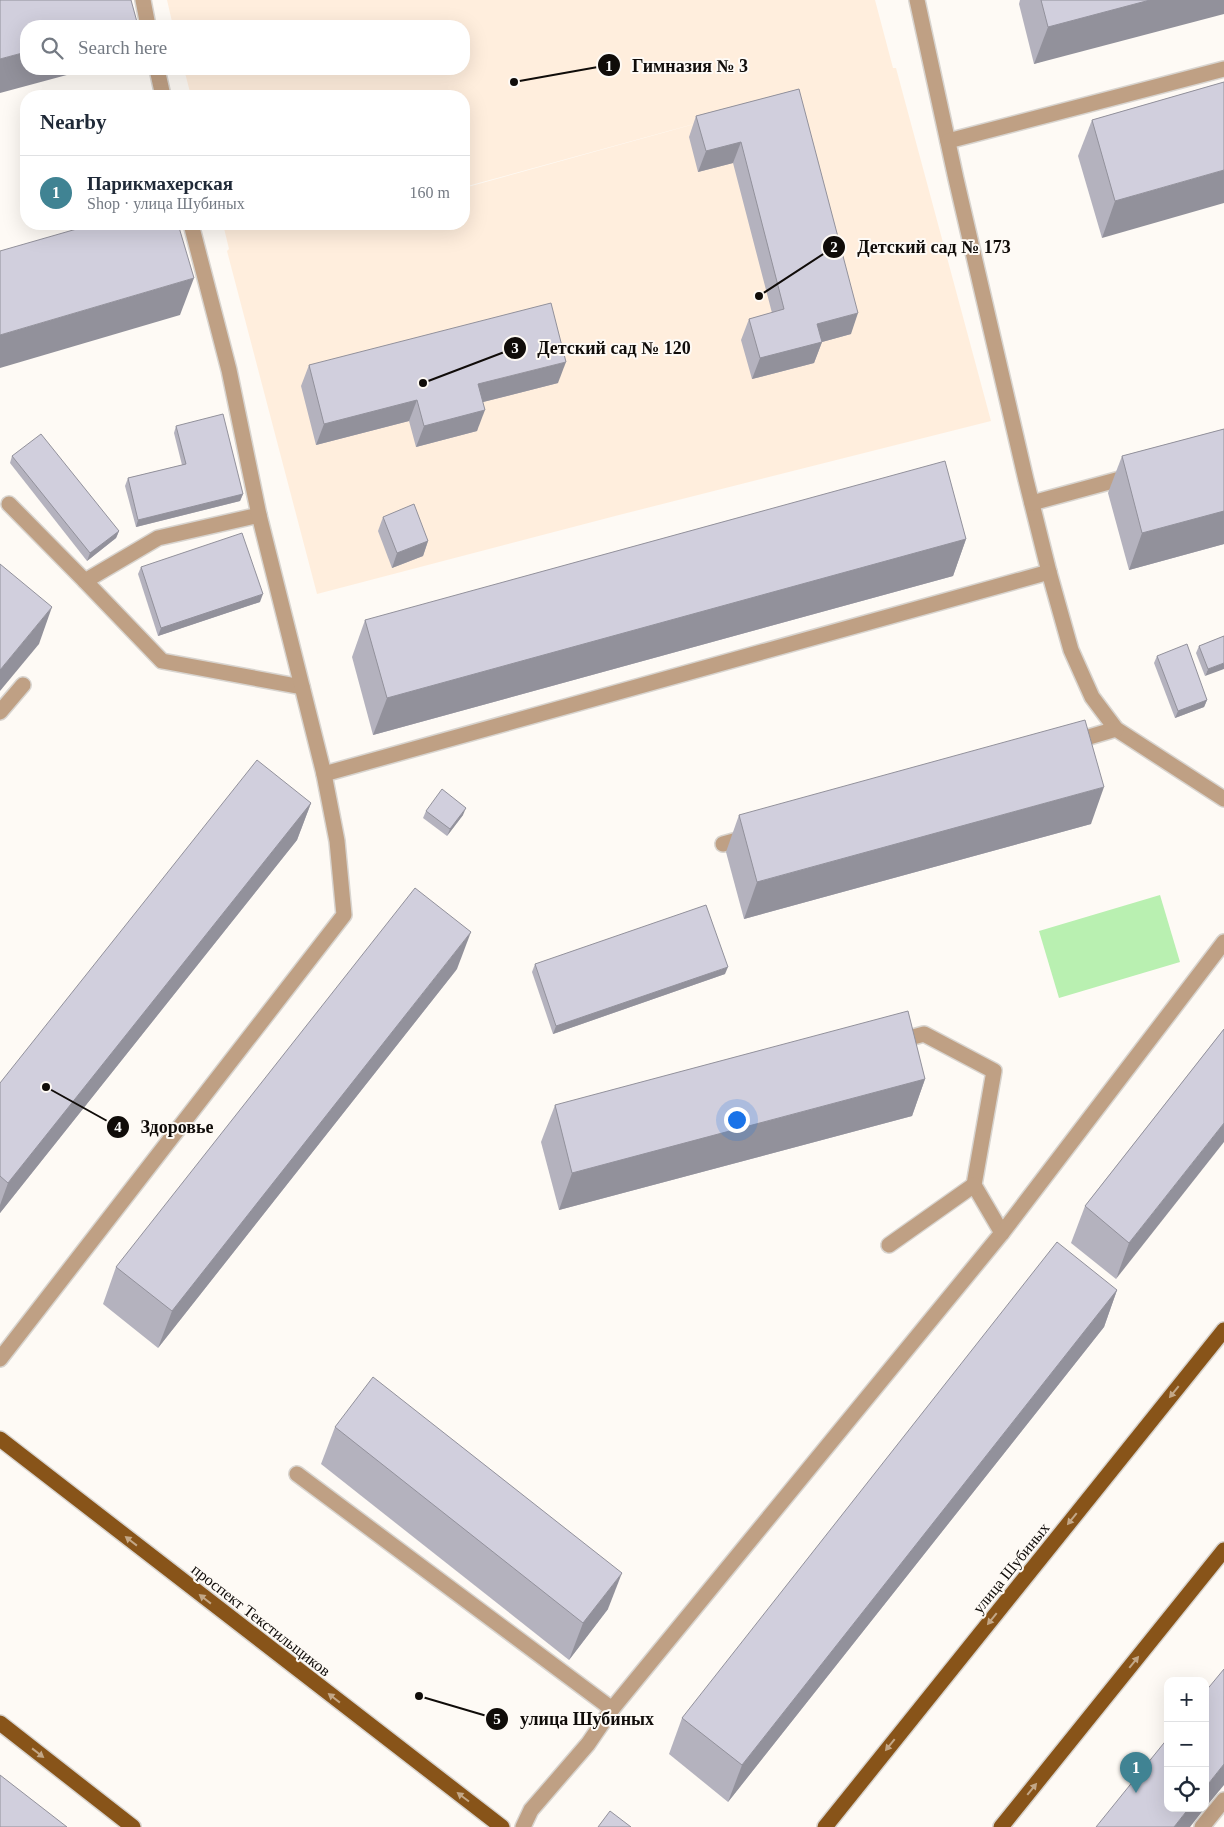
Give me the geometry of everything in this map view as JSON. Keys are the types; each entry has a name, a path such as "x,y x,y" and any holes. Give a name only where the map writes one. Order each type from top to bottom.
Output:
{"main road":[{"name":"улица Шубиных","path":"825,1827 1224,1330"},
{"name":"проспект Текстильщиков","path":"0,1439 502,1827"},
{"path":"1001,1827 1224,1550"},
{"path":"0,1723 133,1827"}],"lane":[{"path":"143,0 147,20"},
{"path":"917,0 1032,503 1071,650 1092,697 1116,729 1224,799"},
{"path":"948,141 1224,69"},
{"path":"158,75 162,90"},
{"path":"0,1359 344,915 337,841 324,774 259,515 229,370 193,230"},
{"path":"1032,503 1147,472"},
{"path":"9,504 162,661 302,687"},
{"path":"85,581 158,538 259,515"},
{"path":"324,774 1049,572"},
{"path":"0,712 22,685"},
{"path":"1059,746 1116,729"},
{"path":"723,844 762,833"},
{"path":"523,1827 531,1810 588,1744 612,1709 1002,1233 1224,942"},
{"path":"876,1047 924,1034 994,1071 974,1185 1002,1233"},
{"path":"889,1245 974,1185"},
{"path":"296,1474 612,1709"},
{"path":"1202,1827 1224,1800"}],"shaded area":[{"path":"167,0 875,0 893,68 896,68 991,421 317,594 227,251 229,249 224,230 470,230 470,186 781,100 470,185 470,90 189,90 186,75 470,75 470,20 172,20"}],"green space":[{"path":"1160,895 1180,962 1059,998 1039,931"}],"building":[{"path":"0,0 131,0 136,20 20,20 20,54 0,59"},
{"path":"1041,0 1150,0 1048,27"},
{"path":"1224,82 1224,170 1115,201 1092,120"},
{"path":"799,89 858,313 817,324 822,342 760,358 749,319 784,309 741,142 706,151 696,116"},
{"path":"73,230 180,230 194,278 0,335 0,251"},
{"path":"551,303 566,362 478,384 485,410 424,426 417,400 324,424 309,365"},
{"path":"223,414 243,494 138,520 128,478 186,464 176,426"},
{"path":"1224,429 1224,511 1142,533 1122,456"},
{"path":"41,434 119,531 90,553 12,456"},
{"path":"945,461 966,539 387,698 365,620"},
{"path":"414,504 428,541 397,553 383,517"},
{"path":"242,533 263,594 161,628 141,567"},
{"path":"0,564 52,607 0,670"},
{"path":"1224,636 1224,663 1208,669 1199,646"},
{"path":"1187,644 1207,700 1178,711 1157,656"},
{"path":"1085,720 1104,787 757,882 739,815"},
{"path":"257,760 311,803 8,1183 0,1176 0,1083"},
{"path":"442,789 466,808 450,829 426,811"},
{"path":"415,888 471,932 172,1311 116,1267"},
{"path":"706,905 728,967 556,1026 535,964"},
{"path":"908,1011 925,1079 572,1173 555,1105"},
{"path":"1224,1029 1224,1123 1129,1243 1085,1206"},
{"path":"1057,1242 1117,1290 742,1765 682,1718"},
{"path":"373,1377 622,1573 583,1623 335,1427"},
{"path":"1224,1669 1224,1764 1209,1783 1209,1722 1209,1687"},
{"path":"1164,1743 1164,1812 1186,1812 1174,1827 1096,1827"},
{"path":"0,1775 67,1827 0,1827"},
{"path":"610,1811 631,1827 598,1827"}],"place":[{"name":"Гимназия № 3","path":"514,82"},
{"name":"Детский сад № 173","path":"759,296"},
{"name":"Детский сад № 120","path":"423,383"},
{"name":"Здоровье","path":"46,1087"},
{"name":"улица Шубиных","path":"419,1696"},
{"name":"Парикмахерская","path":"1136,1793"}]}
